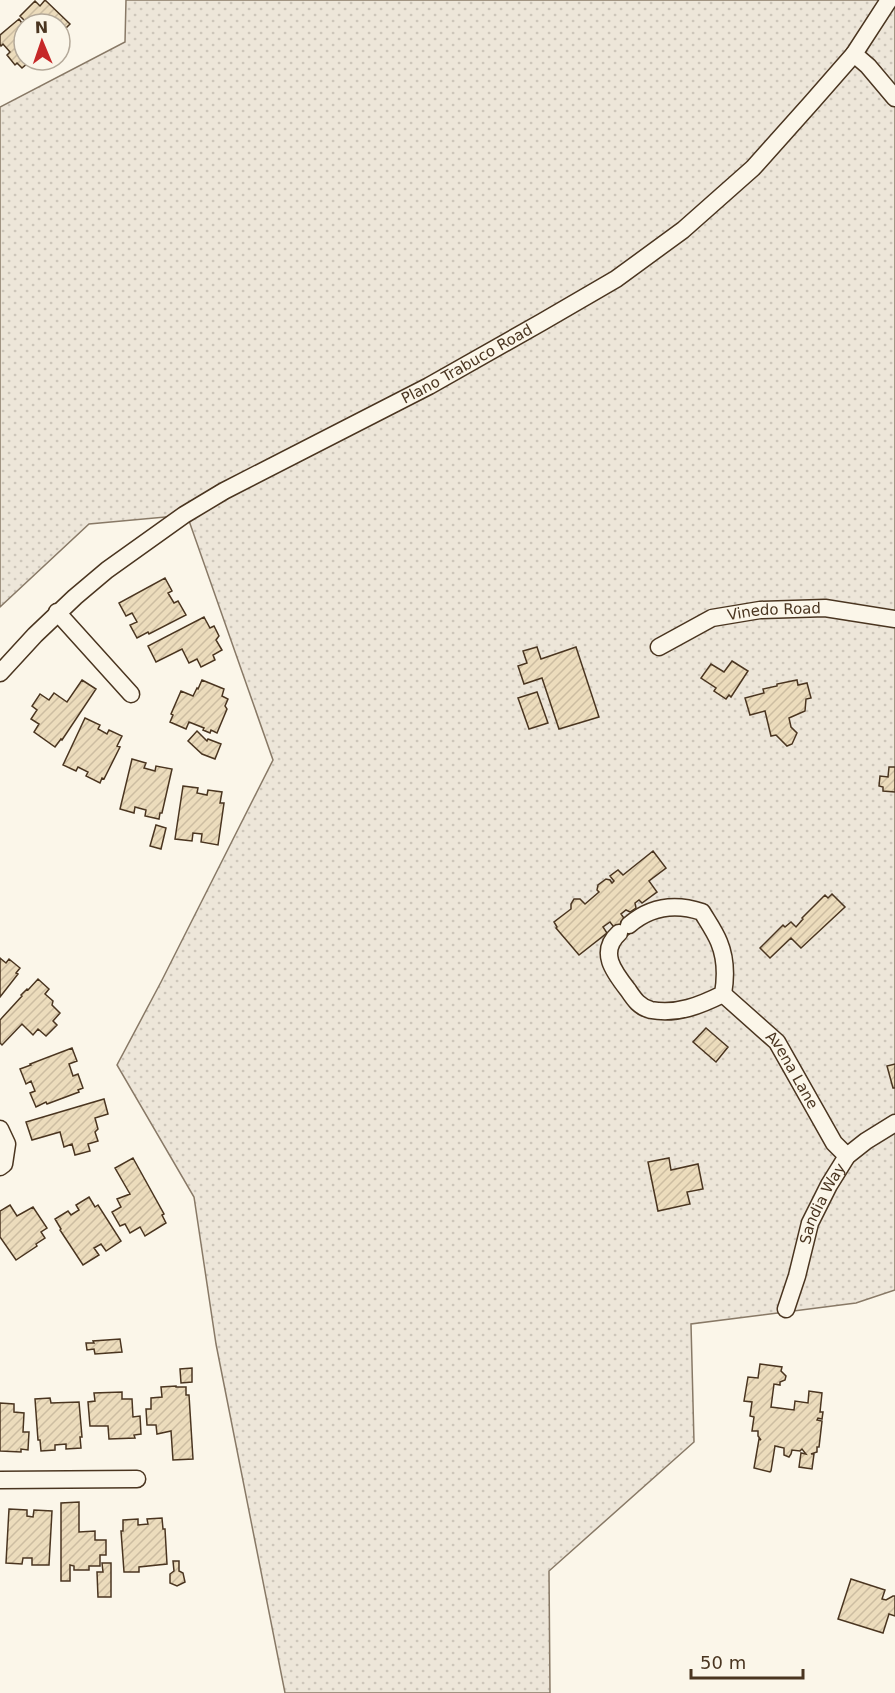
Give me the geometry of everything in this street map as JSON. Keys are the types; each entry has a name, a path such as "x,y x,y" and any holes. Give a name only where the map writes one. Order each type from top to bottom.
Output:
{"street":[{"name":"Plano Trabuco Road","path":"0,673 57,612 107,570 184,514 224,491 429,386 616,279 683,230 753,168 854,54 889,0"},
{"path":"854,54 868,66 895,98"},
{"name":"Vinedo Road","path":"659,647 712,618 760,610 825,608 895,619"},
{"path":"57,612 131,694"},
{"path":"662,907 688,907 702,912 719,942 724,966 723,994 700,1005 674,1011 651,1010 639,1005 616,974 610,961 611,940 640,915 662,907"},
{"name":"Avena Lane","path":"723,994 777,1042 834,1143 847,1156"},
{"name":"Sandia Way","path":"786,1309 810,1223 829,1185 847,1156 895,1123"},
{"path":"0,1129 7,1144 4,1164 0,1167"},
{"path":"0,1480 137,1479"}],"shaded area":[{"path":"126,0 895,0 895,1290 856,1303 691,1324 694,1442 549,1571 550,1693 285,1693 216,1344 194,1197 117,1065 273,760 187,515 89,524 0,607 0,107 67,72 72,72 72,70 125,42"}],"building":[{"path":"45,0 58,12 24,12 35,1 40,6"},
{"path":"12,25 12,61 7,55 10,52 3,44 1,46 0,44 0,35"},
{"path":"165,578 172,591 168,593 174,603 178,601 186,615 137,638 130,625 137,622 132,613 126,616 119,603"},
{"path":"204,617 210,628 214,626 219,636 216,640 222,650 213,655 215,660 201,667 197,659 189,663 182,649 156,662 148,646"},
{"path":"537,647 541,659 576,647 599,717 559,729 542,678 524,684 518,666 527,663 523,651"},
{"path":"732,661 748,671 731,697 729,695 726,699 714,691 716,688 701,678 711,664 724,672"},
{"path":"82,680 96,689 55,747 34,732 39,724 31,719 37,710 32,706 40,694 49,700 54,693 67,702"},
{"path":"202,680 224,689 222,696 228,699 225,706 227,709 217,733 211,730 210,733 189,722 186,729 170,722 181,691 193,696"},
{"path":"797,680 798,685 807,683 811,698 806,699 805,711 789,718 791,727 797,733 792,744 787,746 776,735 771,736 765,711 750,715 745,698 764,693 763,689 777,686 777,684"},
{"path":"537,692 548,723 529,729 518,698"},
{"path":"85,718 100,725 98,729 107,734 109,730 122,736 117,746 120,747 100,783 86,776 88,772 78,767 76,771 63,765"},
{"path":"197,731 207,741 208,739 221,744 215,759 202,754 188,741"},
{"path":"132,759 146,763 144,768 155,771 156,766 172,769 159,819 145,816 146,810 135,807 134,813 120,809"},
{"path":"889,767 895,767 895,792 883,791 883,787 879,786 880,776 888,777"},
{"path":"183,786 198,788 197,793 207,795 208,790 222,792 220,803 224,803 218,845 201,842 202,834 193,833 192,841 175,839"},
{"path":"156,825 166,828 161,849 150,846"},
{"path":"653,851 666,868 649,881 657,892 642,903 639,900 635,903 636,908 630,912 626,910 621,914 633,931 623,939 610,922 603,927 607,933 579,955 556,928 554,922 571,909 574,899 580,899 585,904 599,892 598,885 606,879 612,883 614,881 610,876 618,870 623,875"},
{"path":"832,894 845,907 801,948 791,938 770,958 760,948 783,925 785,927 791,922 796,927 825,895 828,898"},
{"path":"0,958 6,963 9,959 20,968 0,997"},
{"path":"38,979 49,989 45,994 53,1001 52,1005 60,1013 53,1021 57,1025 46,1036 38,1029 33,1035 22,1024 2,1045 0,1043 0,1020"},
{"path":"706,1028 728,1047 716,1062 693,1042"},
{"path":"72,1048 77,1061 69,1064 73,1076 78,1074 83,1088 78,1090 79,1092 36,1107 30,1093 35,1091 31,1081 26,1084 20,1069"},
{"path":"895,1064 895,1088 893,1088 887,1066"},
{"path":"104,1099 108,1114 95,1118 98,1129 95,1132 98,1141 88,1144 90,1151 75,1155 72,1144 64,1147 60,1132 32,1140 26,1122"},
{"path":"133,1158 164,1214 162,1215 166,1223 145,1236 140,1227 130,1233 125,1224 120,1226 112,1212 121,1207 117,1199 130,1194 115,1168"},
{"path":"669,1158 671,1170 698,1164 703,1189 687,1192 690,1204 658,1211 648,1162"},
{"path":"89,1197 95,1207 98,1205 121,1241 106,1251 101,1244 94,1248 99,1255 83,1265 55,1219 68,1211 71,1215 79,1210 76,1205"},
{"path":"10,1205 17,1216 33,1207 47,1228 41,1232 45,1238 16,1260 0,1237 0,1211"},
{"path":"120,1339 122,1352 95,1354 94,1349 87,1350 86,1343"},
{"path":"760,1364 782,1367 781,1371 786,1376 780,1385 774,1384 771,1407 794,1410 795,1401 808,1403 809,1391 822,1393 820,1412 823,1412 822,1419 817,1420 822,1421 819,1447 817,1447 817,1452 811,1454 814,1454 812,1469 799,1467 801,1453 806,1454 802,1449 792,1450 789,1457 784,1455 784,1448 775,1446 771,1471 754,1468 759,1439 761,1440 758,1431 752,1431 754,1417 750,1416 752,1402 744,1401 748,1377 758,1378"},
{"path":"192,1368 192,1382 181,1383 180,1369"},
{"path":"161,1387 186,1387 186,1395 189,1395 193,1459 173,1460 171,1431 157,1434 156,1425 147,1425 146,1409 151,1409 151,1398 162,1397"},
{"path":"122,1392 122,1399 132,1399 133,1417 140,1416 141,1434 134,1435 135,1438 109,1439 108,1426 90,1426 88,1402 95,1401 94,1393"},
{"path":"50,1398 51,1403 79,1402 81,1448 66,1449 66,1444 55,1445 55,1450 41,1451 35,1399"},
{"path":"0,1403 14,1404 14,1412 24,1413 23,1432 29,1432 28,1450 0,1451"},
{"path":"79,1502 79,1532 95,1531 95,1540 106,1540 106,1555 100,1555 100,1566 89,1566 89,1570 74,1570 74,1566 70,1565 70,1581 61,1581 61,1503"},
{"path":"9,1509 27,1510 27,1516 33,1517 34,1510 52,1511 49,1565 32,1565 32,1558 23,1558 22,1564 6,1563"},
{"path":"162,1518 167,1564 139,1567 139,1572 124,1572 121,1531 123,1531 123,1520 138,1519 138,1525 148,1524 147,1519"},
{"path":"173,1561 179,1561 179,1571 183,1573 185,1582 177,1586 170,1583 170,1574 174,1571"},
{"path":"102,1563 111,1563 111,1597 98,1597 97,1572 103,1572"},
{"path":"851,1579 885,1590 882,1599 886,1600 895,1596 895,1616 889,1614 883,1633 838,1619"}]}
